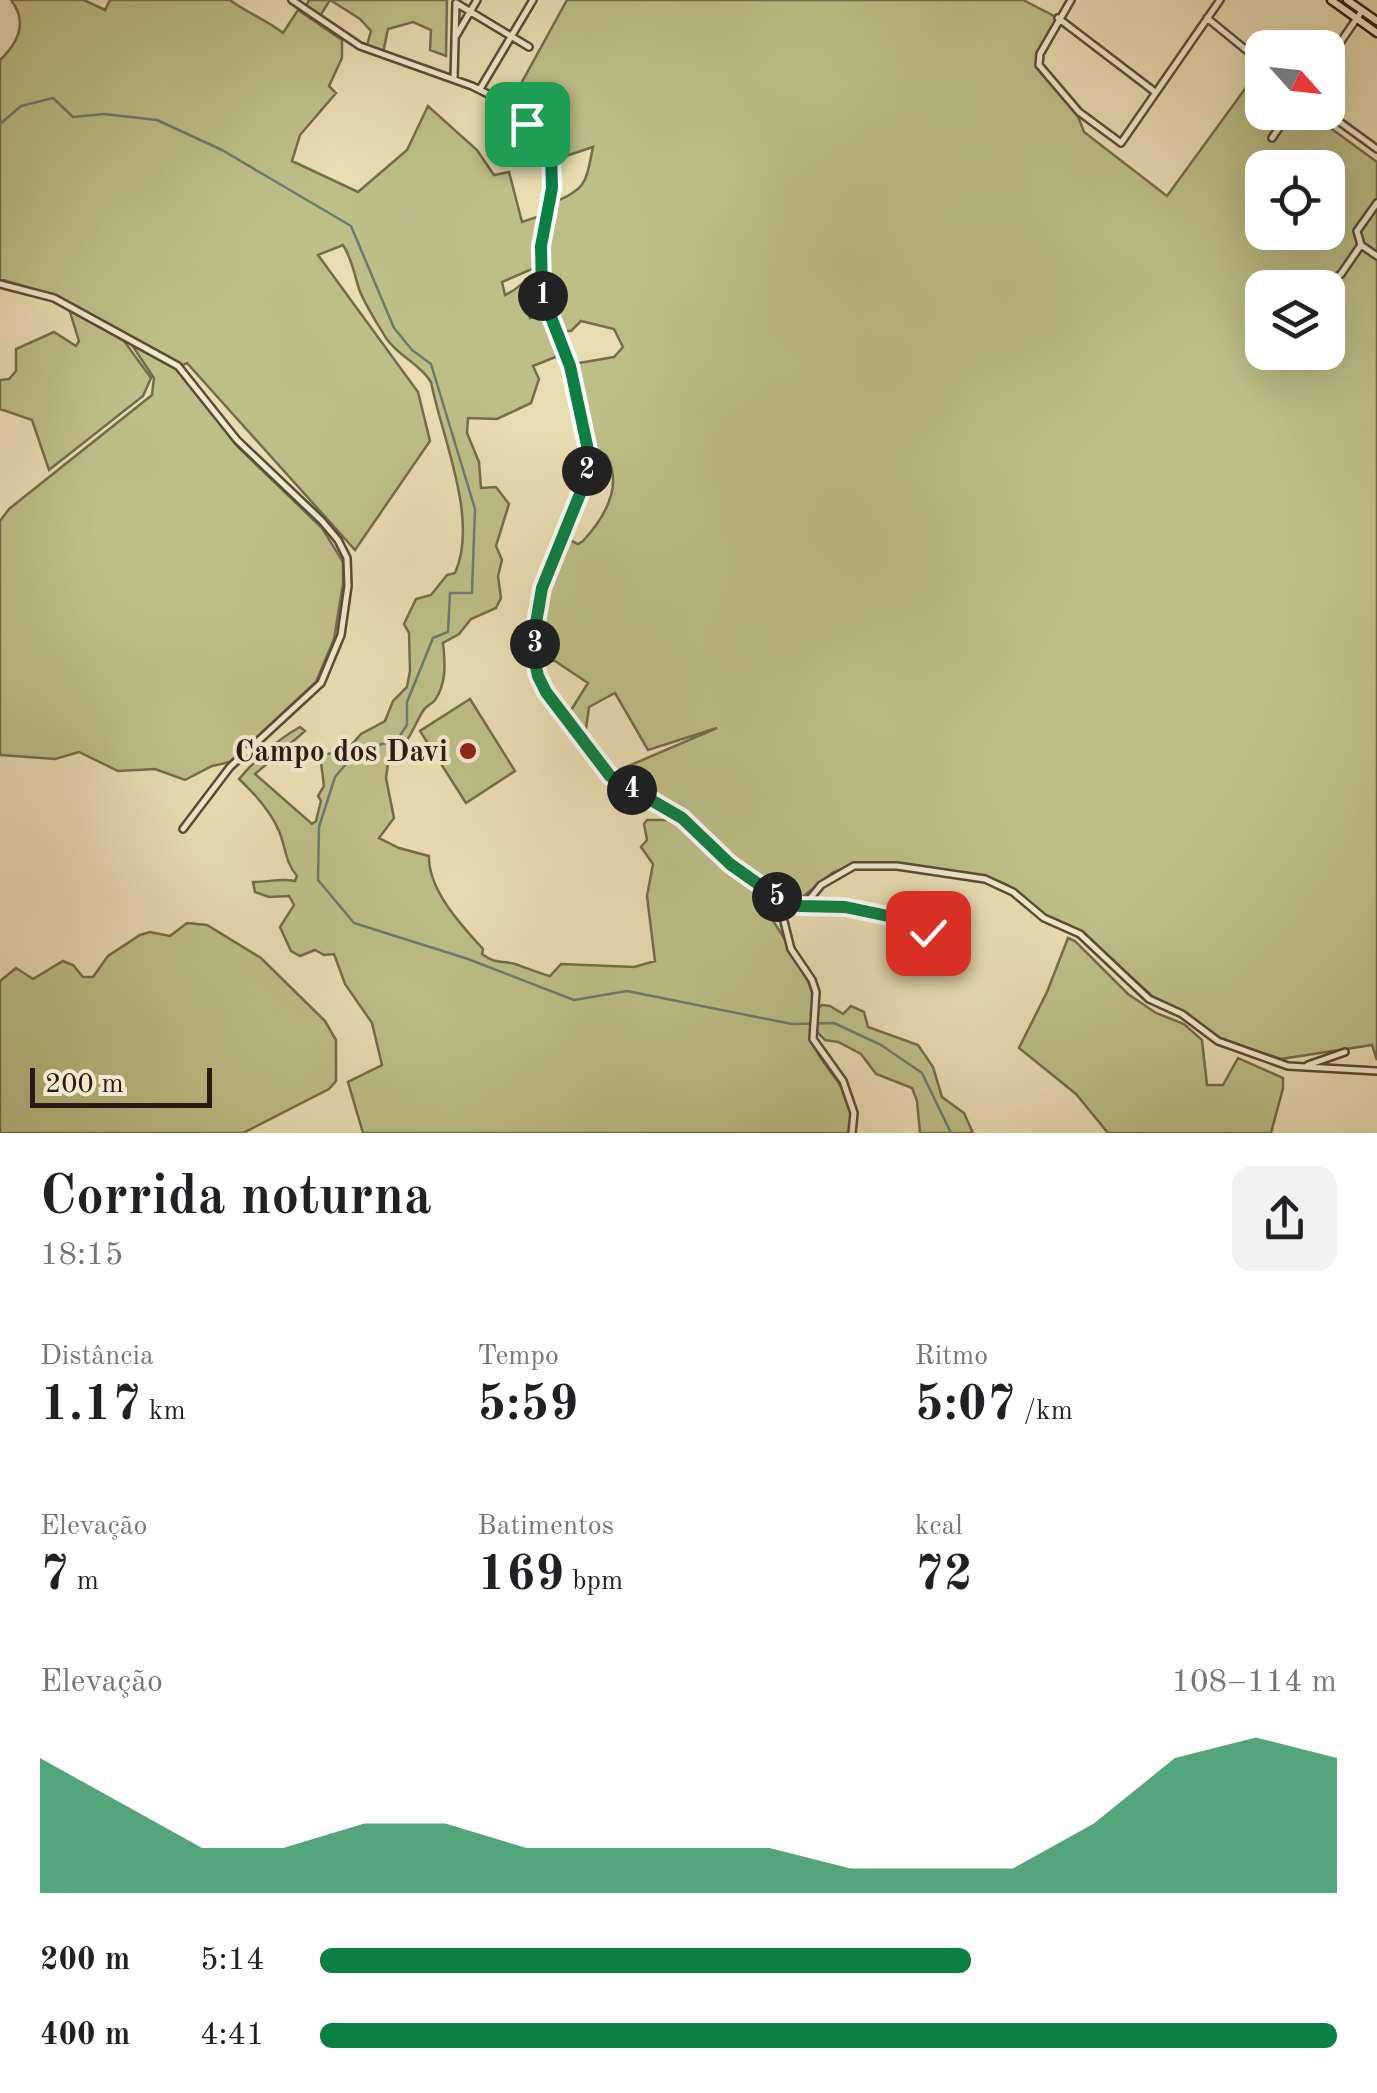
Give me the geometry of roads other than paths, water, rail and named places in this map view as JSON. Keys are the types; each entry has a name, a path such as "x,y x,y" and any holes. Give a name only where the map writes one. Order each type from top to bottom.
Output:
{"street":[{"path":"292,0 360,46 495,98 527,124 551,156 552,188 541,246 542,294 570,366 588,450 582,489 542,588 534,643 538,676 546,692 610,776 682,818 730,864 778,898 804,906 866,911 928,933 955,937"},
{"path":"455,38 477,0"},
{"path":"480,90 533,0"},
{"path":"1071,0 1038,58 1039,65 1079,112 1114,140 1122,141 1220,0"},
{"path":"1332,0 1377,22"},
{"path":"1347,0 1377,32"},
{"path":"454,79 456,2"},
{"path":"456,2 530,47"},
{"path":"1345,36 1360,15"},
{"path":"1058,18 1155,92"},
{"path":"1207,18 1245,49"},
{"path":"495,98 515,158"},
{"path":"1345,126 1377,149"},
{"path":"1272,138 1278,130"},
{"path":"1377,204 1358,230 1361,245 1377,256"},
{"path":"1344,270 1361,245"},
{"path":"0,284 54,298 178,366 243,446 331,532 347,558 348,586 341,635 321,683 230,767 183,829"},
{"path":"804,906 821,885 854,866 897,866 985,879 1012,892 1044,918 1080,934 1149,999 1182,1014 1218,1041 1301,1068 1376,1071"},
{"path":"778,898 791,948 816,992 817,1048 838,1073 847,1092 856,1120 852,1133"},
{"path":"1301,1068 1345,1052"}],"waterway":[{"path":"0,124 21,106 53,98 73,117 104,114 157,120 222,150 351,226 394,328 412,350 431,364 475,509 472,593 450,593 448,632 433,638 407,702 407,725 397,740 357,751 335,777 319,827 318,880 354,923 468,959 574,1000 627,991 792,1024 834,1023 881,1045 922,1073 951,1133"}],"place":[{"name":"Campo dos Davi","path":"468,751"}]}
